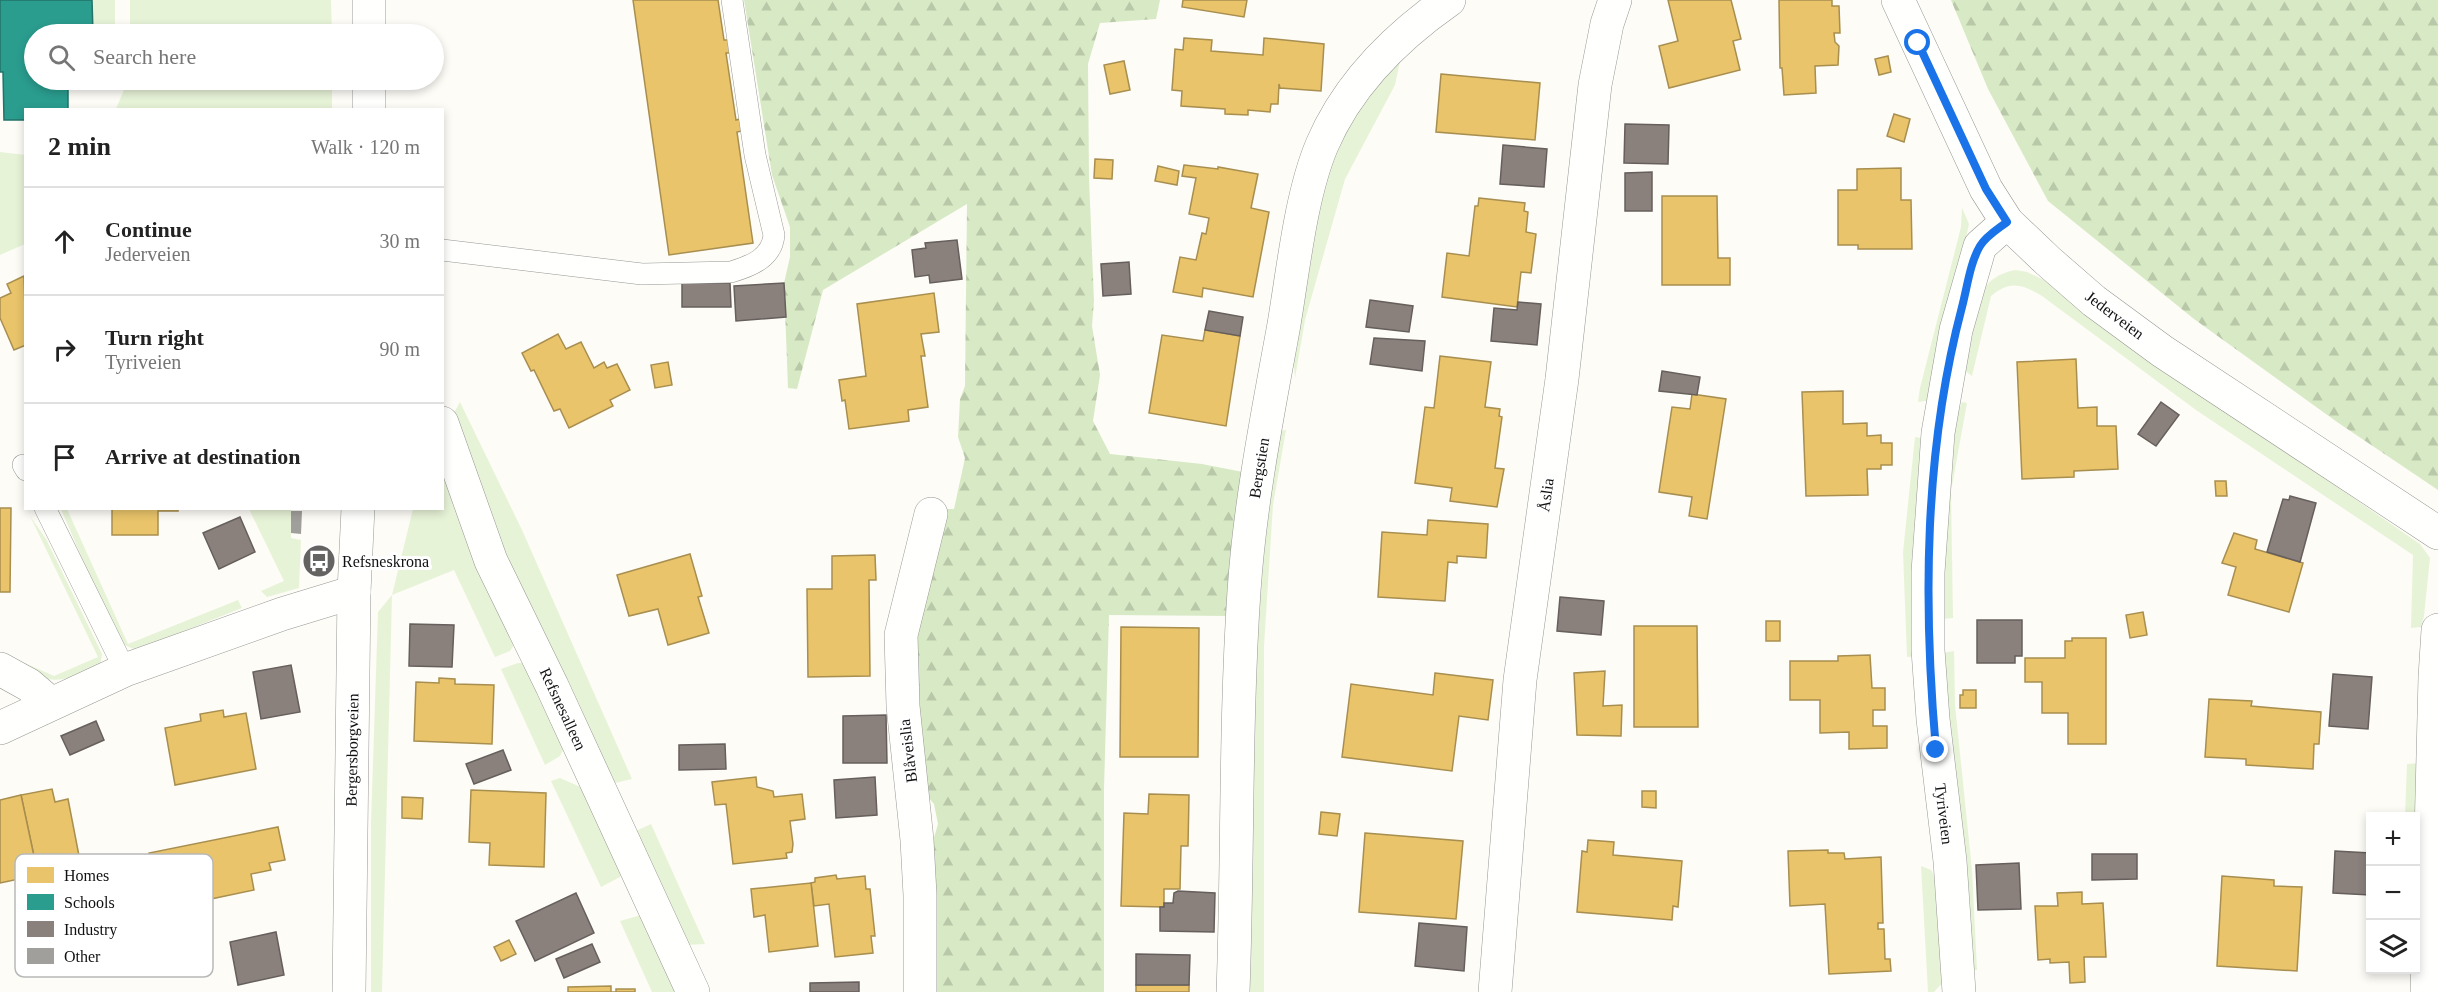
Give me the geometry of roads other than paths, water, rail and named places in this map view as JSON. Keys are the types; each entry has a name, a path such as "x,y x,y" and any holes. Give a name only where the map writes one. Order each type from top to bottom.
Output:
{"street":[{"path":"369,0 369,24"},
{"name":"Bergstien","path":"1233,992 1238,857 1239,680 1244,588 1258,470 1307,191 1322,145 1346,100 1370,67 1449,0"},
{"name":"Åslia","path":"1495,992 1520,680 1562,379 1595,85 1607,24 1615,0"},
{"name":"Jederveien","path":"1898,0 1986,189 2007,222 2094,301 2153,344 2438,533"},
{"path":"369,90 369,108"},
{"name":"Tyriveien","path":"1959,992 1950,861 1936,750 1928,650 1929,550 1938,433 1956,330 1980,246 2007,222"},
{"name":"Refsnesalleen","path":"444,429 492,561 693,992"},
{"name":"Bergersborgveien","path":"349,992 354,592 358,510"},
{"name":"Blåveislia","path":"920,992 920,895 917,840 903,706 901,635 931,514"},
{"path":"0,728 125,670 304,606 354,592"},
{"path":"2427,992 2438,630"},
{"path":"0,669 29,685 50,703"}],"lane":[{"path":"444,250 642,273 731,272 767,255 773,245 774,235 755,155 732,0"},
{"path":"46,510 125,670"}],"place":[{"name":"Refsneskrona","path":"319,561"}]}
